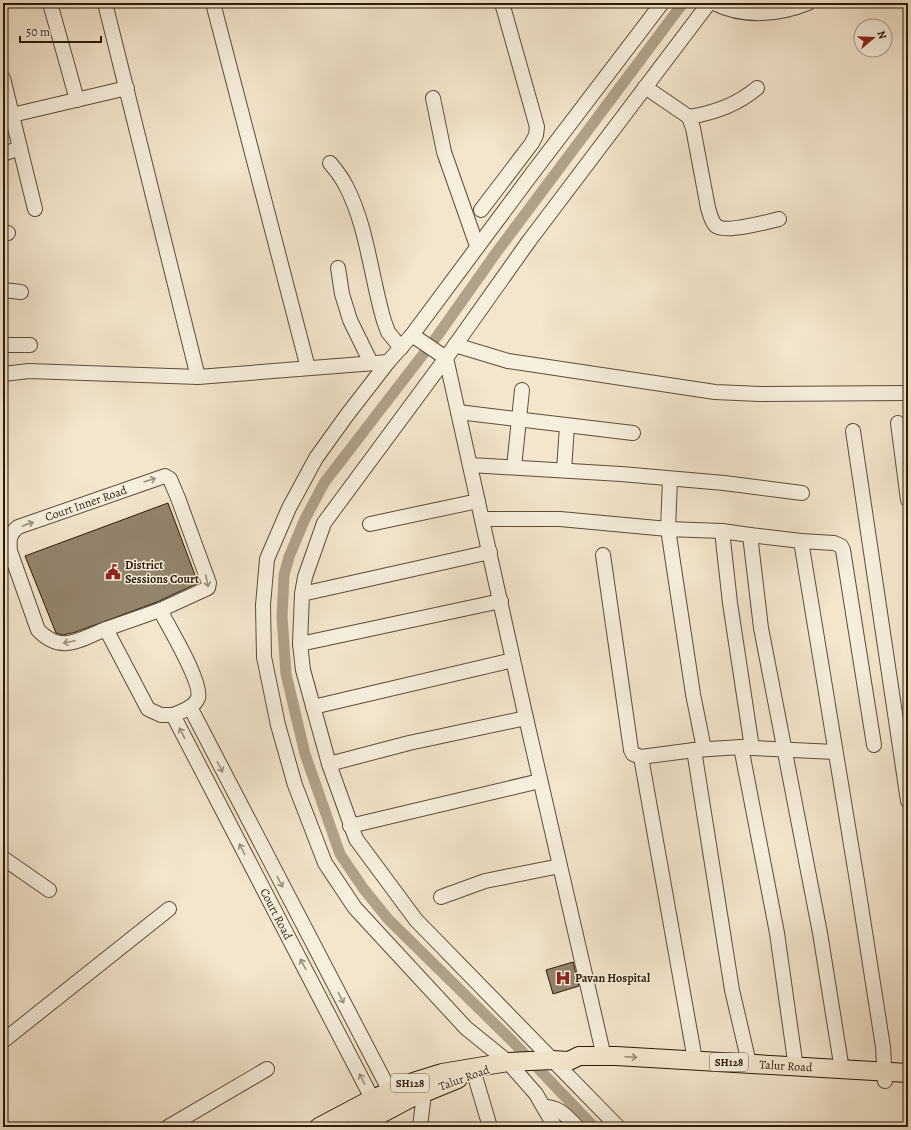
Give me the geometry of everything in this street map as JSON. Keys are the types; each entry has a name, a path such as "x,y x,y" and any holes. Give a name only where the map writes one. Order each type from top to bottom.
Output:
{"main road":[{"name":"Talur Road","path":"560,1061 579,1056 695,1060 842,1070 885,1076 908,1082"},
{"name":"Talur Road","path":"319,1127 376,1106 442,1073 508,1062 560,1061 603,1068 885,1076 908,1073"},
{"name":"Talur Road","path":"393,1098 424,1093 474,1073 508,1062"},
{"name":"Talur Road","path":"356,1127 376,1106"}],"street":[{"path":"50,3 77,100"},
{"path":"105,3 198,376"},
{"path":"213,3 308,368"},
{"path":"481,210 532,143 536,135 537,127 502,3"},
{"path":"555,1127 536,1094 508,1062 466,1028 355,908 325,863 295,785 278,725 264,657 263,605 267,559 289,508 316,458 388,362 400,348 415,338 477,246 662,3"},
{"path":"618,1127 560,1061 416,920 362,849 350,826 329,764 303,670 300,644 302,594 305,577 324,523 442,355 455,345 529,241 709,3"},
{"path":"714,3 724,8 752,13 779,12 808,3"},
{"path":"3,78 35,209"},
{"path":"645,87 689,117 693,128 708,208 711,219 717,226 726,229 779,220"},
{"path":"12,115 126,88"},
{"path":"689,117 710,113 728,107 746,97 757,88"},
{"path":"433,98 444,152 477,246"},
{"path":"3,154 20,148"},
{"path":"330,163 346,184 351,196 359,218 384,321 388,332 400,348"},
{"path":"338,268 342,294 350,320 371,363"},
{"path":"3,290 21,292"},
{"path":"415,338 442,355 458,412 540,781 604,1057"},
{"path":"3,346 30,345"},
{"path":"455,345 508,361 715,392 760,394 908,393"},
{"path":"3,374 29,371 198,376 388,362"},
{"path":"514,467 522,390"},
{"path":"458,412 633,433"},
{"path":"898,423 908,500"},
{"path":"564,470 567,426"},
{"path":"853,431 908,801"},
{"path":"470,465 564,470 724,483 802,493"},
{"name":"Court Inner Road","path":"106,630 63,644 51,642 38,630 10,550 10,536 12,532 18,527 164,476 170,479 209,583 208,588 160,610"},
{"path":"670,479 668,529 693,694 699,749 732,990 749,1064"},
{"path":"370,524 478,501"},
{"path":"482,519 560,519 668,529 722,531 838,544 843,550 874,745"},
{"path":"722,531 747,748 777,932 796,1068"},
{"path":"750,535 761,628 820,933 842,1070"},
{"path":"801,541 835,752 858,882 883,1047 885,1076"},
{"path":"302,594 490,552"},
{"path":"603,555 631,750 633,754 641,757 699,749 747,748 835,752"},
{"path":"300,644 501,602"},
{"path":"160,610 194,675 198,688 198,697 190,707 173,715 161,715 148,709 106,630 160,610"},
{"path":"313,707 513,660"},
{"name":"Court Road","path":"190,707 393,1098"},
{"name":"Court Road","path":"173,715 376,1106"},
{"path":"329,764 409,743 526,718"},
{"path":"641,757 695,1060"},
{"path":"350,826 540,781"},
{"path":"3,858 49,890"},
{"path":"441,897 485,881 560,866"},
{"path":"3,1041 169,909"},
{"path":"168,1127 267,1069"},
{"path":"474,1073 490,1127"},
{"path":"420,1127 424,1093"},
{"path":"544,1107 553,1107 560,1110 576,1127"}],"building":[{"name":"District Sessions Court","path":"168,503 198,583 157,602 76,632 63,635 56,633 25,556"},
{"path":"573,962 579,986 553,994 546,970"}],"waterway":[{"path":"594,1127 512,1041 388,919 363,888 340,854 305,754 286,674 282,617 284,575 289,557 304,521 324,483 438,335 496,253 683,3"}],"place":[{"name":"District Sessions Court","path":"113,572"},
{"name":"Pavan Hospital","path":"563,978"}]}
